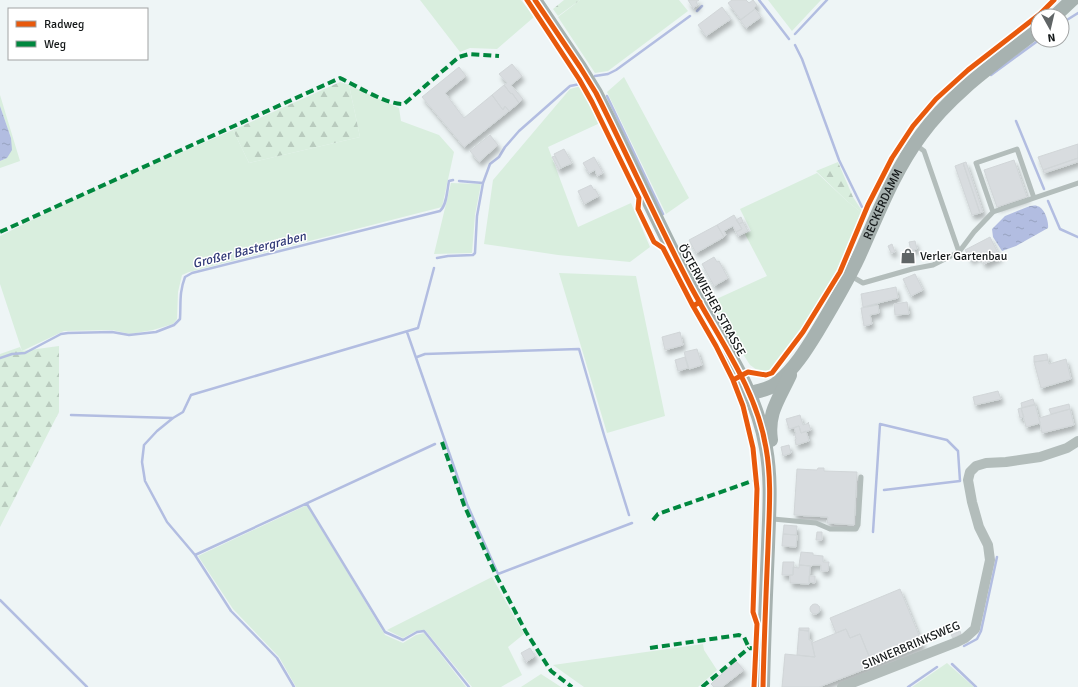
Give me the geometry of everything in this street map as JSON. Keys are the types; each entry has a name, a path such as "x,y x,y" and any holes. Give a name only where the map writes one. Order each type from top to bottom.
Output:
{"street":[{"name":"ÖSTERWIEHER STRASSE","path":"535,0 596,93 688,281 730,354 753,400 761,422 769,468 763,687"},
{"path":"1064,8 1072,0"},
{"name":"RECKERDAMM","path":"753,400 768,388 778,383 793,367 837,300 850,276 883,200 901,166 921,134 946,105 976,78 1030,36"},
{"name":"ÖSTERWIEHER STRASSE","path":"768,544 773,518 774,478 770,434 771,421 775,404 793,367"},
{"path":"753,400 774,399 781,393"},
{"name":"SINNERBRINKSWEG","path":"842,687 956,642 965,638 974,629 990,560 988,545 979,527 972,502 968,480 970,472 976,466 986,463 1006,462 1040,457 1067,448 1078,441"}],"lane":[{"path":"915,144 924,150 959,252"},
{"path":"993,212 976,163 1017,149 1034,198"},
{"path":"850,276 863,283 912,269 933,265 959,252 974,232 993,212 1078,183"},
{"path":"773,518 785,521 816,523 830,528 856,529 858,525 861,477"}],"green space":[{"path":"420,0 521,0 534,17 497,49 470,48 460,52"},
{"path":"564,0 580,0 558,16 553,9"},
{"path":"580,0 679,0 688,11 608,71 595,73 558,17"},
{"path":"768,0 821,0 792,31"},
{"path":"624,77 689,198 666,214 607,92"},
{"path":"340,82 349,85 360,137 249,163 233,130"},
{"path":"349,85 399,108 401,121 439,135 454,152 442,207 182,275 178,292 177,319 173,324 153,330 130,334 112,330 64,331 22,351 0,284 0,236 80,196 233,130 249,163 360,137"},
{"path":"581,86 600,123 548,147 578,227 631,203 650,247 630,262 558,255 484,244 493,180 570,89"},
{"path":"0,95 20,161 0,168 0,161 7,158 11,138 0,106"},
{"path":"838,162 853,197 862,213 847,201 816,171"},
{"path":"817,173 862,213 838,268 802,329 771,371 762,372 750,365 710,302 767,276 745,234 751,231 740,209"},
{"path":"451,183 481,184 475,215 472,253 434,254"},
{"path":"559,273 636,276 665,416 607,433"},
{"path":"59,346 59,412 0,527 0,354 20,347 22,351"},
{"path":"307,505 385,635 403,643 416,635 424,633 466,687 296,687 279,657 233,609 198,556"},
{"path":"492,577 524,634 508,647 522,675 501,687 472,687 425,630 416,631 403,638 387,630"},
{"path":"703,644 704,650 717,670 698,687 584,687 553,665"},
{"path":"947,663 974,687 912,687"},
{"path":"541,674 561,687 521,687"}],"water":[{"path":"0,106 11,138 12,150 7,158 0,161"},
{"path":"1030,206 1040,207 1042,209 1047,218 1048,228 1016,246 1002,251 993,237 992,229 1005,216"}],"building":[{"path":"688,0 699,0 696,2 698,5 693,8"},
{"path":"732,0 746,0 749,3 753,0 757,5 754,8 755,9 741,20 728,3"},
{"path":"722,7 731,19 706,36 698,25"},
{"path":"755,9 761,17 746,28 740,20"},
{"path":"512,64 522,76 511,85 523,99 519,103 504,85 507,83 499,74"},
{"path":"459,67 466,76 445,93 464,118 492,95 503,110 505,106 509,111 464,147 422,97"},
{"path":"504,85 519,103 509,111 505,106 503,110 492,95"},
{"path":"490,135 498,145 479,162 470,151"},
{"path":"1078,144 1078,158 1043,170 1038,157"},
{"path":"564,149 572,163 561,168 554,154"},
{"path":"555,156 561,168 559,170 552,157"},
{"path":"594,157 603,173 597,176 595,170 589,173 583,163"},
{"path":"1078,158 1078,162 1044,173 1043,170"},
{"path":"1014,160 1027,197 997,207 984,170"},
{"path":"966,162 983,212 980,213 963,163"},
{"path":"963,163 980,213 972,215 955,166"},
{"path":"591,185 599,196 584,204 578,191"},
{"path":"734,215 742,229 736,232 733,226 724,231 726,235 724,237 717,225"},
{"path":"741,217 743,222 739,224 736,220"},
{"path":"743,222 748,231 738,236 736,232 742,229 739,224"},
{"path":"717,225 724,237 696,253 689,240"},
{"path":"990,237 1000,257 984,264 980,255 971,260 965,250"},
{"path":"915,241 917,249 911,251 909,242"},
{"path":"892,244 895,252 891,253 888,246"},
{"path":"714,257 717,262 719,261 728,278 714,286 702,264"},
{"path":"915,274 923,290 911,296 903,279"},
{"path":"896,287 898,298 863,307 861,294"},
{"path":"907,302 909,314 895,315 894,304"},
{"path":"878,305 879,313 870,315 872,324 864,326 861,308"},
{"path":"680,332 683,345 665,350 662,337"},
{"path":"697,349 702,365 689,369 684,352"},
{"path":"1047,354 1048,360 1034,362 1034,356"},
{"path":"685,357 688,368 678,371 675,360"},
{"path":"1066,359 1071,379 1041,388 1034,362 1048,360 1049,364"},
{"path":"998,391 1001,399 975,405 973,397"},
{"path":"1033,399 1035,405 1022,408 1021,403"},
{"path":"1035,404 1040,423 1026,427 1021,408"},
{"path":"1069,404 1070,409 1051,414 1049,409"},
{"path":"1021,408 1024,417 1020,418 1018,409"},
{"path":"1070,409 1074,425 1042,433 1039,418"},
{"path":"800,415 803,425 808,423 811,430 801,433 799,426 789,429 786,419"},
{"path":"799,426 801,433 806,431 809,441 796,445 795,435 793,435 796,434 794,428"},
{"path":"789,445 791,453 783,456 781,447"},
{"path":"818,468 824,468 824,471 857,472 854,525 827,523 828,517 794,515 797,469 817,470"},
{"path":"784,525 797,526 796,535 783,534"},
{"path":"817,532 822,532 822,540 816,540"},
{"path":"783,534 797,535 796,547 782,546"},
{"path":"801,552 823,556 823,562 829,562 828,571 821,571 821,565 799,565"},
{"path":"783,562 794,562 793,575 782,575"},
{"path":"799,565 810,566 809,584 790,583 790,575 793,575 793,567 799,568"},
{"path":"809,576 815,576 815,583 809,582"},
{"path":"900,589 923,645 873,666 860,634 850,638 846,629 836,633 830,618"},
{"path":"813,604 817,604 819,605 819,613 813,614 810,611 810,607"},
{"path":"799,628 809,628 809,631 799,630"},
{"path":"846,629 850,638 860,634 873,666 819,687 782,687 785,654 815,657 812,643"},
{"path":"799,630 809,631 809,640 811,640 815,657 797,655"},
{"path":"960,631 961,634 953,638 951,635"},
{"path":"530,648 535,656 526,662 521,653"},
{"path":"736,661 744,670 722,687 714,687 711,684"}],"waterway":[{"name":"Großer Bastergraben","path":"759,0 789,39"},
{"name":"Großer Bastergraben","path":"795,34 827,0"},
{"name":"Großer Bastergraben","path":"697,11 702,6"},
{"path":"1070,18 1078,13"},
{"name":"Großer Bastergraben","path":"595,76 608,74 616,70 690,16"},
{"path":"795,45 802,59 839,160 862,207"},
{"path":"991,75 1030,47"},
{"name":"Großer Bastergraben","path":"459,181 483,183 490,164 499,157 505,147 519,131 570,86 580,84"},
{"path":"607,96 663,214"},
{"path":"1016,121 1044,189"},
{"name":"Großer Bastergraben","path":"0,358 12,354 25,353 61,334 112,332 129,335 156,332 174,325 180,319 181,293 185,277 192,273 440,211 444,205 449,181 453,180"},
{"path":"437,258 473,255 475,253 477,216 483,183"},
{"path":"1048,201 1060,229 1078,237"},
{"path":"294,687 277,658 231,611 195,555 167,522 145,481 142,462 144,445 157,431 183,412 191,395 418,328 434,268"},
{"path":"407,332 467,504 498,574 632,523"},
{"path":"417,357 425,354 579,349 629,515"},
{"path":"71,415 172,418"},
{"path":"873,532 880,424 947,440 958,451 960,481 884,490"},
{"path":"195,555 435,444"},
{"path":"307,504 385,632 403,640 417,632 424,631 469,687"},
{"path":"964,646 977,639 981,631 997,557"},
{"path":"0,600 87,687"},
{"path":"952,664 976,687"},
{"path":"908,687 937,667"}],"marked path":[{"path":"0,232 340,78 381,98 404,104 459,57 469,54 499,56"},
{"path":"442,442 464,505 497,577 526,632 551,671 572,687"},
{"path":"653,520 658,514 758,479"},
{"path":"650,648 739,635 744,637 749,648 758,649"},
{"path":"702,687 749,648"}],"cycle path":[{"path":"527,0 579,79 592,102 639,198 638,209 654,242 663,248 693,306"},
{"path":"535,0 596,93 690,285 735,364 754,404 766,448 770,485 763,687"},
{"path":"733,380 748,372 766,375 772,373 803,332 840,272 868,205 892,158 913,126 936,99 968,70 1040,14 1054,0"},
{"path":"700,302 693,306 716,346 733,380 743,406 753,448 757,489 753,612 757,624 754,687"}],"place":[{"name":"Verler Gartenbau","path":"908,256"}]}
